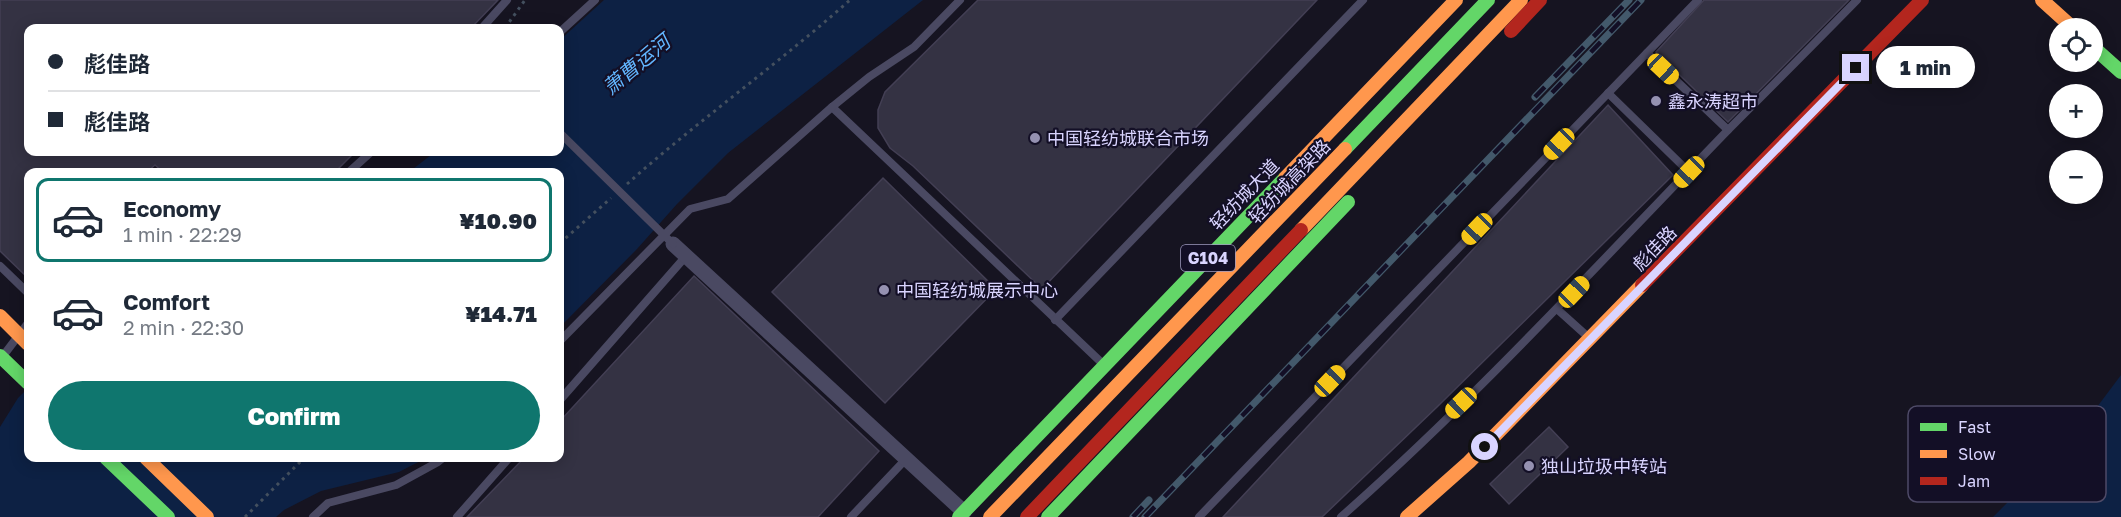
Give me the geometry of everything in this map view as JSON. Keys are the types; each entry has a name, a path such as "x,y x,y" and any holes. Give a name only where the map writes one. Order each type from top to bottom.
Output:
{"main road":[{"name":"轻纺城大道","path":"961,514 1456,0"},
{"name":"轻纺城高架路","path":"990,517 1488,0"},
{"path":"1027,517 1521,0"},
{"path":"1499,43 1540,0"},
{"name":"彪佳路","path":"1407,517 1470,462 1922,0"},
{"path":"2042,0 2062,18"},
{"path":"2103,56 2121,72"},
{"path":"1048,517 1359,190"},
{"path":"0,316 24,340"},
{"path":"0,358 24,379"},
{"path":"110,462 168,517"},
{"path":"150,462 207,517"}],"street":[{"path":"673,244 906,459 961,514"}],"lane":[{"path":"486,24 507,0"},
{"path":"564,28 595,0"},
{"path":"564,337 690,209 728,199 832,107 914,47 960,0"},
{"path":"1055,320 1363,0"},
{"path":"1199,517 1698,0"},
{"path":"1341,517 1382,481 1557,309 1728,130 1857,0"},
{"path":"1647,53 1728,130"},
{"path":"1608,93 1689,172"},
{"path":"832,107 1104,366"},
{"path":"564,137 673,244"},
{"path":"354,168 367,156"},
{"path":"564,395 686,256"},
{"path":"0,266 24,290"},
{"path":"1557,309 1590,339"},
{"path":"0,358 24,328"},
{"path":"851,517 906,459"},
{"path":"313,517 328,503 396,485 438,462"},
{"path":"456,517 505,462"}],"path":[{"path":"508,24 525,0"},
{"path":"622,188 666,149 820,27 850,0"},
{"path":"564,239 613,196"},
{"path":"245,517 300,462"}],"water":[{"name":"萧曹运河","path":"604,0 923,0 728,153 564,323 564,168 414,168 430,156 564,156 564,36"},
{"path":"2121,375 2121,517 1993,517 2008,502 2106,502 2106,406 2098,406"},
{"path":"24,392 24,462 418,462 399,472 321,491 284,510 276,517 0,517 0,427"}],"building":[{"path":"0,0 498,0 475,24 24,24 24,156 351,156 339,168 158,168 155,165 152,168 24,168 24,274 0,251"},
{"name":"中国轻纺城联合市场","path":"978,0 1317,0 1042,289 913,166 890,148 878,128 878,110 885,92"},
{"path":"1704,0 1849,0 1728,122 1656,52"},
{"path":"1608,105 1673,175 1322,517 1223,517"},
{"name":"中国轻纺城展示中心","path":"883,178 996,289 885,403 772,292"},
{"path":"694,276 879,451 818,517 467,517 520,462 564,462 564,417"},
{"name":"独山垃圾中转站","path":"1549,427 1568,447 1509,504 1490,484"}],"railway":[{"path":"1535,97 1629,0"},
{"path":"1145,517 1641,0"},
{"path":"1133,517 1149,500"}],"traffic: fast":[{"path":"1345,149 1488,0"},
{"path":"2103,56 2121,72"},
{"path":"959,517 1285,178"},
{"path":"1048,517 1348,202"},
{"path":"0,356 24,379"},
{"path":"110,462 168,517"}],"traffic: slow":[{"path":"1285,178 1456,0"},
{"path":"1301,230 1521,0"},
{"path":"2042,0 2062,18"},
{"path":"990,517 1345,149"},
{"path":"1407,517 1469,462 1642,285"},
{"path":"0,316 24,340"},
{"path":"150,462 207,517"}],"traffic: jam":[{"path":"1511,31 1540,0"},
{"path":"1642,285 1922,0"},
{"path":"1027,517 1301,230"}],"place":[{"name":"鑫永涛超市","path":"1656,101"},
{"name":"中国轻纺城联合市场","path":"1035,138"},
{"name":"中国轻纺城展示中心","path":"884,290"},
{"name":"独山垃圾中转站","path":"1529,466"}],"route":[{"path":"1485,447 1856,68"}]}
